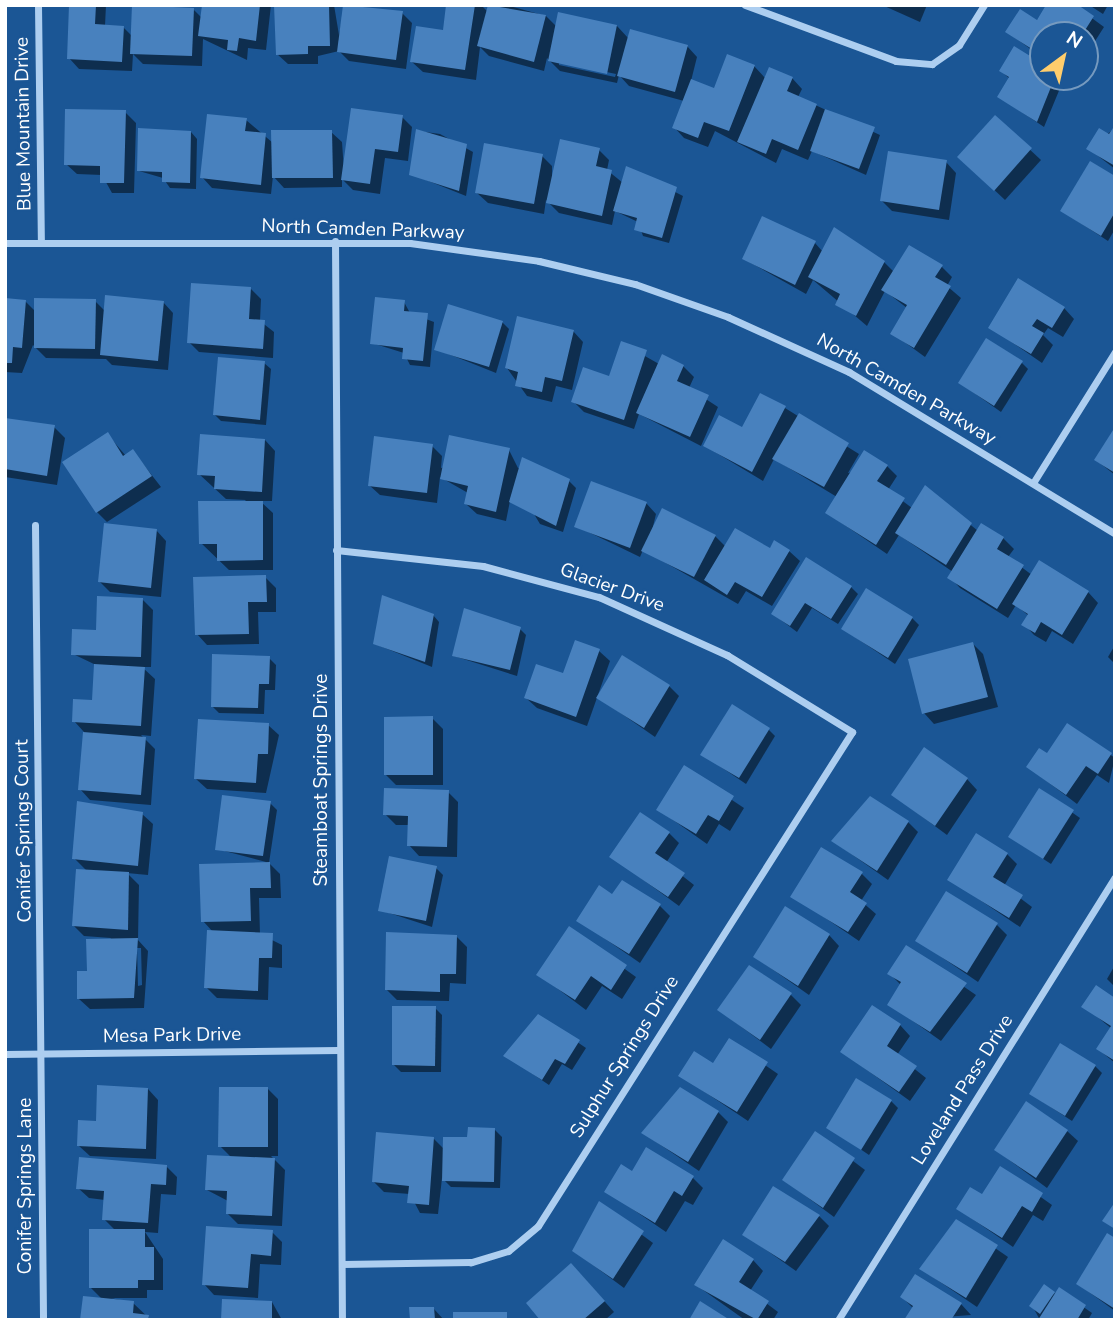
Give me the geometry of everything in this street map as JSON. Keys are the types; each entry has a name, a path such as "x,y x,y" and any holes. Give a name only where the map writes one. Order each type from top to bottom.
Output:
{"street":[{"name":"Blue Mountain Drive","path":"38,5 41,242"},
{"path":"745,5 896,61 932,64 959,45 984,5"},
{"name":"North Camden Parkway","path":"5,243 335,241 474,250 635,285 814,355 1115,534"},
{"name":"Steamboat Springs Drive","path":"335,241 342,1320"},
{"path":"1033,483 1115,352"},
{"name":"Conifer Springs Court","path":"36,524 42,1053"},
{"name":"Glacier Drive","path":"336,550 483,566 599,597 727,655 852,732"},
{"name":"Sulphur Springs Drive","path":"342,1264 471,1262 508,1251 538,1226 852,732"},
{"name":"Loveland Pass Drive","path":"838,1320 1115,877"},
{"name":"Mesa Park Drive","path":"5,1054 339,1050"},
{"name":"Conifer Springs Lane","path":"42,1053 43,1320"}],"building":[{"path":"69,5 96,5 95,24 124,26 122,62 67,59"},
{"path":"132,5 194,8 192,56 130,54"},
{"path":"202,5 260,5 256,41 239,38 237,51 227,50 228,40 198,36"},
{"path":"274,5 329,5 330,46 308,46 308,54 276,55"},
{"path":"343,5 403,11 396,60 337,52"},
{"path":"446,5 475,5 465,70 410,62 416,26 443,30"},
{"path":"488,5 546,15 534,62 477,46"},
{"path":"1046,5 1078,5 1094,16 1091,21 1029,21 1029,47 1005,32 1020,9 1037,20"},
{"path":"558,12 617,25 607,74 548,61"},
{"path":"630,29 688,45 675,92 617,76"},
{"path":"1014,46 1029,55 1029,91 1049,91 1037,122 997,97 1009,77 999,71"},
{"path":"727,54 755,65 729,131 704,122 698,138 672,128 691,79 714,88"},
{"path":"769,67 793,77 787,91 817,104 798,150 772,139 766,154 737,142"},
{"path":"351,108 403,115 398,152 375,149 370,184 341,180"},
{"path":"65,109 126,110 124,183 100,183 100,166 64,165"},
{"path":"825,109 875,127 859,169 810,151"},
{"path":"207,114 247,118 245,131 266,133 261,185 200,178"},
{"path":"995,115 1032,148 994,191 957,157"},
{"path":"1115,125 1115,166 1086,149 1099,128 1109,134"},
{"path":"138,128 191,131 190,183 162,182 162,172 137,171"},
{"path":"416,129 467,144 459,191 409,175"},
{"path":"271,130 332,130 333,178 272,178"},
{"path":"560,139 600,148 596,166 612,170 602,216 546,203"},
{"path":"484,143 543,154 534,204 475,193"},
{"path":"888,151 947,160 939,210 880,201"},
{"path":"1090,161 1115,176 1115,212 1101,236 1060,211"},
{"path":"626,166 677,187 662,238 634,230 637,218 613,211"},
{"path":"762,216 816,241 795,285 742,259"},
{"path":"834,227 885,261 856,316 835,305 840,294 808,277"},
{"path":"909,245 943,265 935,277 951,286 914,348 890,334 907,305 881,290"},
{"path":"1018,278 1065,307 1052,328 1037,319 1032,326 1044,333 1031,354 988,328"},
{"path":"191,283 251,287 249,319 265,320 263,349 187,343"},
{"path":"105,295 164,301 158,361 100,355"},
{"path":"375,297 405,300 404,311 428,313 423,361 402,359 403,348 370,344"},
{"path":"5,298 26,300 22,348 13,347 12,363 5,363"},
{"path":"34,298 96,299 95,349 34,348"},
{"path":"448,304 503,321 489,367 434,350"},
{"path":"517,316 574,330 562,381 545,377 542,392 515,386 518,372 505,368"},
{"path":"986,338 1023,361 994,406 958,383"},
{"path":"621,341 647,350 624,420 571,402 583,367 609,376"},
{"path":"662,354 684,365 677,381 709,395 690,437 636,413"},
{"path":"218,357 265,361 260,420 213,415"},
{"path":"760,393 786,406 752,472 703,446 719,415 742,427"},
{"path":"799,413 849,443 824,487 772,459"},
{"path":"5,418 55,425 47,476 5,469"},
{"path":"1115,427 1115,473 1094,460"},
{"path":"108,432 123,456 133,449 152,476 96,513 62,462"},
{"path":"200,434 265,439 262,492 214,489 215,476 197,475"},
{"path":"449,435 510,448 496,512 464,504 468,486 440,479"},
{"path":"374,436 433,444 427,493 368,486"},
{"path":"864,450 888,465 877,481 905,498 876,545 825,513"},
{"path":"522,457 570,479 556,526 509,502"},
{"path":"591,481 647,502 630,548 574,527"},
{"path":"925,485 972,523 946,565 895,533"},
{"path":"198,501 263,501 263,560 217,561 217,544 199,544"},
{"path":"662,508 716,535 694,577 641,551"},
{"path":"104,523 157,529 151,588 98,582"},
{"path":"981,523 1004,537 997,549 1024,565 997,609 947,578"},
{"path":"735,528 770,548 774,540 790,550 762,597 735,582 727,595 704,580"},
{"path":"806,557 852,586 831,619 805,603 790,626 771,614"},
{"path":"1039,560 1089,591 1062,635 1041,622 1035,633 1021,625 1028,614 1012,604"},
{"path":"266,575 267,602 248,602 249,634 195,635 193,577"},
{"path":"866,588 913,617 888,658 841,629"},
{"path":"382,595 434,614 425,662 373,644"},
{"path":"97,596 143,598 141,657 71,655 72,629 96,630"},
{"path":"464,608 521,627 510,670 452,656"},
{"path":"575,640 600,649 576,717 524,698 536,664 563,673"},
{"path":"973,642 988,697 922,714 908,659"},
{"path":"212,654 270,656 269,684 259,684 258,708 211,707"},
{"path":"622,655 670,685 644,728 596,698"},
{"path":"94,664 145,667 141,726 72,722 73,699 92,700"},
{"path":"732,704 770,728 739,778 700,755"},
{"path":"433,716 433,775 384,775 384,717"},
{"path":"198,719 269,723 268,754 258,754 256,783 194,779"},
{"path":"1067,723 1112,753 1098,774 1086,766 1066,795 1026,767 1039,748 1047,753"},
{"path":"83,732 146,737 141,795 78,790"},
{"path":"924,747 968,778 935,826 891,795"},
{"path":"684,765 734,796 719,821 708,815 696,834 656,810"},
{"path":"384,788 449,790 447,847 407,846 408,816 383,815"},
{"path":"1039,788 1074,810 1043,859 1008,837"},
{"path":"222,795 271,801 263,856 215,850"},
{"path":"870,796 909,821 877,871 831,841"},
{"path":"77,801 143,812 138,866 72,859"},
{"path":"640,812 670,832 655,853 685,873 668,897 609,857"},
{"path":"976,833 1008,853 993,877 1023,895 1009,918 947,880"},
{"path":"821,847 863,872 850,892 867,903 848,932 790,897"},
{"path":"389,856 437,866 426,921 378,911"},
{"path":"270,862 271,888 250,888 251,921 201,922 199,864"},
{"path":"76,869 129,872 128,930 72,926"},
{"path":"622,880 661,904 629,954 576,921 599,885 612,894"},
{"path":"946,891 998,923 967,973 915,941"},
{"path":"785,906 830,934 798,986 753,957"},
{"path":"569,926 627,965 611,990 591,976 575,1000 536,975"},
{"path":"207,930 273,933 272,958 259,958 258,991 204,988"},
{"path":"386,932 457,935 456,974 440,974 440,992 385,990"},
{"path":"138,938 134,998 77,999 77,971 87,971 86,939"},
{"path":"906,945 967,983 930,1032 887,1005 901,982 887,974"},
{"path":"749,965 792,993 760,1040 717,1010"},
{"path":"1096,985 1115,998 1115,1061 1096,1049 1111,1026 1081,1007"},
{"path":"872,1005 901,1024 887,1046 917,1066 899,1092 840,1052"},
{"path":"392,1006 436,1006 435,1066 392,1065"},
{"path":"538,1014 580,1040 565,1064 555,1059 542,1080 503,1056"},
{"path":"729,1038 768,1062 737,1112 678,1076 694,1051 713,1063"},
{"path":"1060,1043 1096,1065 1065,1116 1029,1094"},
{"path":"856,1078 892,1100 861,1150 826,1128"},
{"path":"97,1085 148,1088 146,1149 77,1146 78,1120 96,1121"},
{"path":"219,1087 268,1087 268,1147 218,1147"},
{"path":"680,1087 719,1111 688,1162 641,1133"},
{"path":"1026,1101 1068,1130 1036,1178 994,1150"},
{"path":"468,1127 495,1128 494,1182 442,1181 443,1137 467,1137"},
{"path":"815,1131 855,1158 823,1208 782,1180"},
{"path":"376,1132 434,1137 429,1205 407,1203 409,1186 372,1182"},
{"path":"646,1147 694,1176 682,1196 674,1191 655,1223 604,1192 621,1164 632,1171"},
{"path":"207,1155 275,1158 272,1216 226,1214 227,1191 205,1190"},
{"path":"79,1157 167,1165 166,1185 151,1184 148,1223 102,1220 104,1191 76,1189"},
{"path":"1000,1166 1043,1193 1032,1212 1022,1206 1002,1238 956,1209 970,1187 982,1194"},
{"path":"773,1186 820,1215 785,1262 742,1235"},
{"path":"599,1201 644,1231 613,1279 572,1251"},
{"path":"1115,1202 1115,1229 1102,1221"},
{"path":"956,1219 998,1245 966,1298 919,1269"},
{"path":"206,1226 273,1230 271,1256 251,1254 248,1288 202,1285"},
{"path":"89,1229 145,1229 145,1247 154,1247 154,1280 138,1280 138,1288 89,1288"},
{"path":"1107,1233 1115,1238 1115,1309 1076,1284"},
{"path":"723,1239 754,1259 739,1282 769,1301 757,1320 694,1285"},
{"path":"571,1263 605,1301 583,1320 540,1320 526,1303"},
{"path":"915,1274 962,1303 951,1320 904,1320 913,1306 900,1297"},
{"path":"1044,1284 1055,1292 1040,1314 1029,1306"},
{"path":"1059,1287 1086,1305 1077,1320 1038,1320"},
{"path":"83,1296 134,1301 133,1313 149,1315 148,1320 80,1320"},
{"path":"222,1299 272,1301 272,1320 221,1320"},
{"path":"700,1301 730,1320 689,1320"},
{"path":"409,1307 434,1307 435,1320 410,1320"},
{"path":"453,1312 507,1312 507,1320 453,1320"}]}
